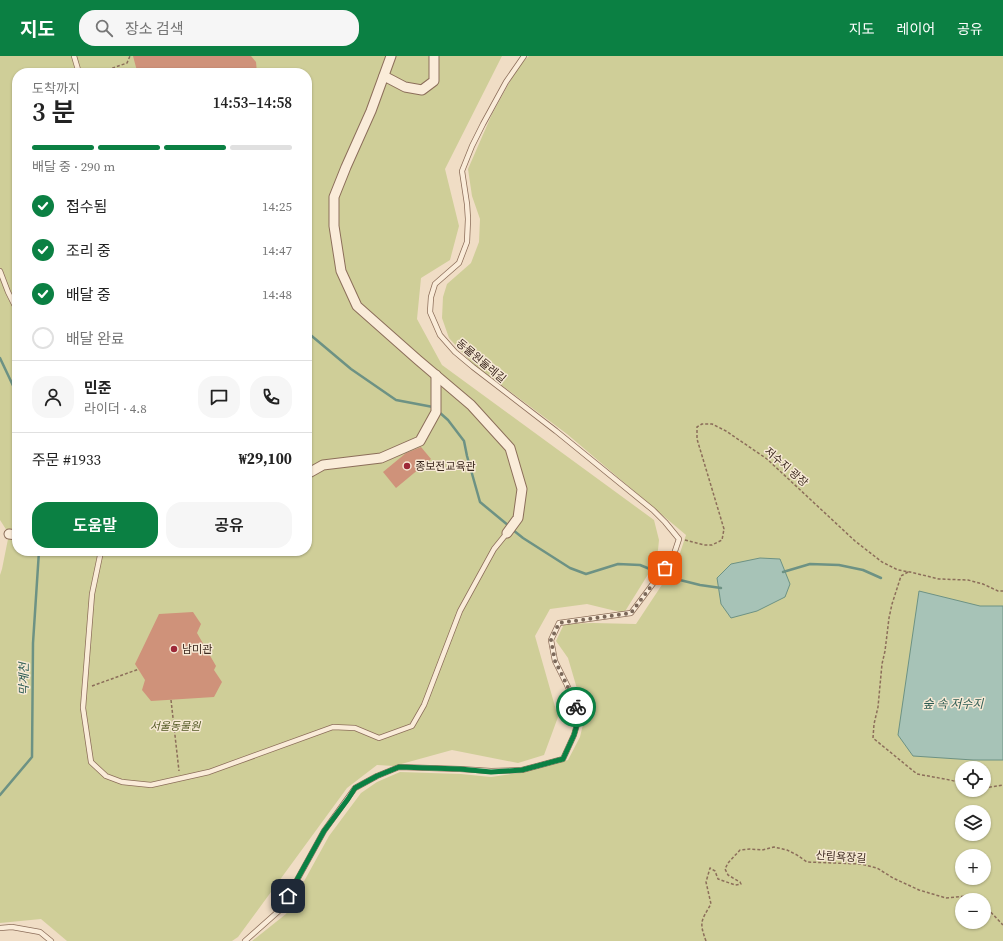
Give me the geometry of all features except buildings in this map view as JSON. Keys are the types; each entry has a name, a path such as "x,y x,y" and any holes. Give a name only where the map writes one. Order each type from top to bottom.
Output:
{"street":[{"path":"391,56 372,111 346,167 334,198 334,226 341,271 357,306 471,405 510,448 522,489 518,518 507,533"},
{"path":"384,76 405,87 422,90 434,81 434,56"},
{"path":"312,472 323,466 381,458 420,441 436,412 436,375"}],"lane":[{"path":"74,56 78,68"},
{"name":"동물원둘레길","path":"524,56 506,82 483,124 462,171 467,204 467,242 459,263 435,284 431,297 430,312 440,335 472,368 556,431 653,510 666,522 679,539"},
{"path":"0,271 12,300"},
{"path":"100,556 92,594 83,708 91,762 106,776 122,782 152,785 208,772 333,727 355,728 380,738 412,726 424,705 460,611 494,549 507,533"},
{"path":"246,941 280,910 324,831 355,788 377,776 399,767 460,769 491,772 522,770 563,759 574,735 580,714 555,661 551,640 559,623 631,613 673,557 679,539"},
{"path":"0,928 12,927 40,932 51,941"}],"path":[{"path":"112,68 127,63 130,56"},
{"name":"저수지 광장","path":"679,539 704,545 712,545 722,540 724,529 696,439 698,427 702,424 712,424 726,431 767,459 855,541 882,562 898,570 939,579 968,580 983,584 998,591 1003,591"},
{"path":"910,572 901,576 892,604 882,664 878,707 874,724 873,738 917,774 955,781"},
{"path":"85,689 139,669"},
{"path":"171,700 180,779"},
{"path":"991,787 1003,785"},
{"name":"산림욕장길","path":"706,941 702,930 702,920 710,904 706,882 710,868 715,872 718,879 735,885 741,884 728,875 725,869 728,863 740,850 762,850 774,847 787,850 807,862 861,864 877,868 893,878 919,890 946,898 955,897"},
{"path":"991,912 1003,924"}],"green space":[{"name":"서울동물원","path":"0,56 502,56 445,169 459,226 450,260 421,278 417,319 442,365 654,520 659,540 657,560 624,613 587,604 550,609 535,636 558,717 544,755 518,763 452,750 394,766 377,765 347,788 238,937 232,941 67,941 41,919 0,923 0,575 9,534 0,520"},
{"path":"529,56 1003,56 1003,941 252,941 286,914 329,836 361,793 377,782 400,772 461,774 491,777 519,773 568,760 580,737 585,716 568,658 556,641 564,624 636,624 677,562 686,535 567,434 473,364 449,338 442,318 443,297 447,284 471,263 479,242 480,219 472,196 468,169 492,114 519,65"}],"water":[{"path":"760,558 780,559 790,584 785,597 757,611 731,618 721,604 717,578 731,564"},
{"name":"숲 속 저수지","path":"919,591 980,606 1003,606 1003,760 973,760 913,756 898,735"}],"waterway":[{"path":"312,336 351,369 396,400 433,407"},
{"name":"막계천","path":"0,358 12,383"},
{"path":"439,412 448,420 464,441 480,502 509,526"},
{"path":"513,530 570,568 586,574 618,564 640,565 672,578 700,585 721,588"},
{"name":"막계천","path":"0,795 32,757 33,643 39,556"},
{"path":"783,572 810,564 839,565 863,570 881,578"}],"way so far":[{"path":"576,707 555,661 551,640 559,623 631,613 665,568"}],"place":[{"name":"종보전교육관","path":"407,466"},
{"name":"남미관","path":"174,649"}],"route":[{"path":"288,896 324,831 355,788 377,776 399,767 460,769 491,772 522,770 563,759 574,735 580,714 576,707"}]}
